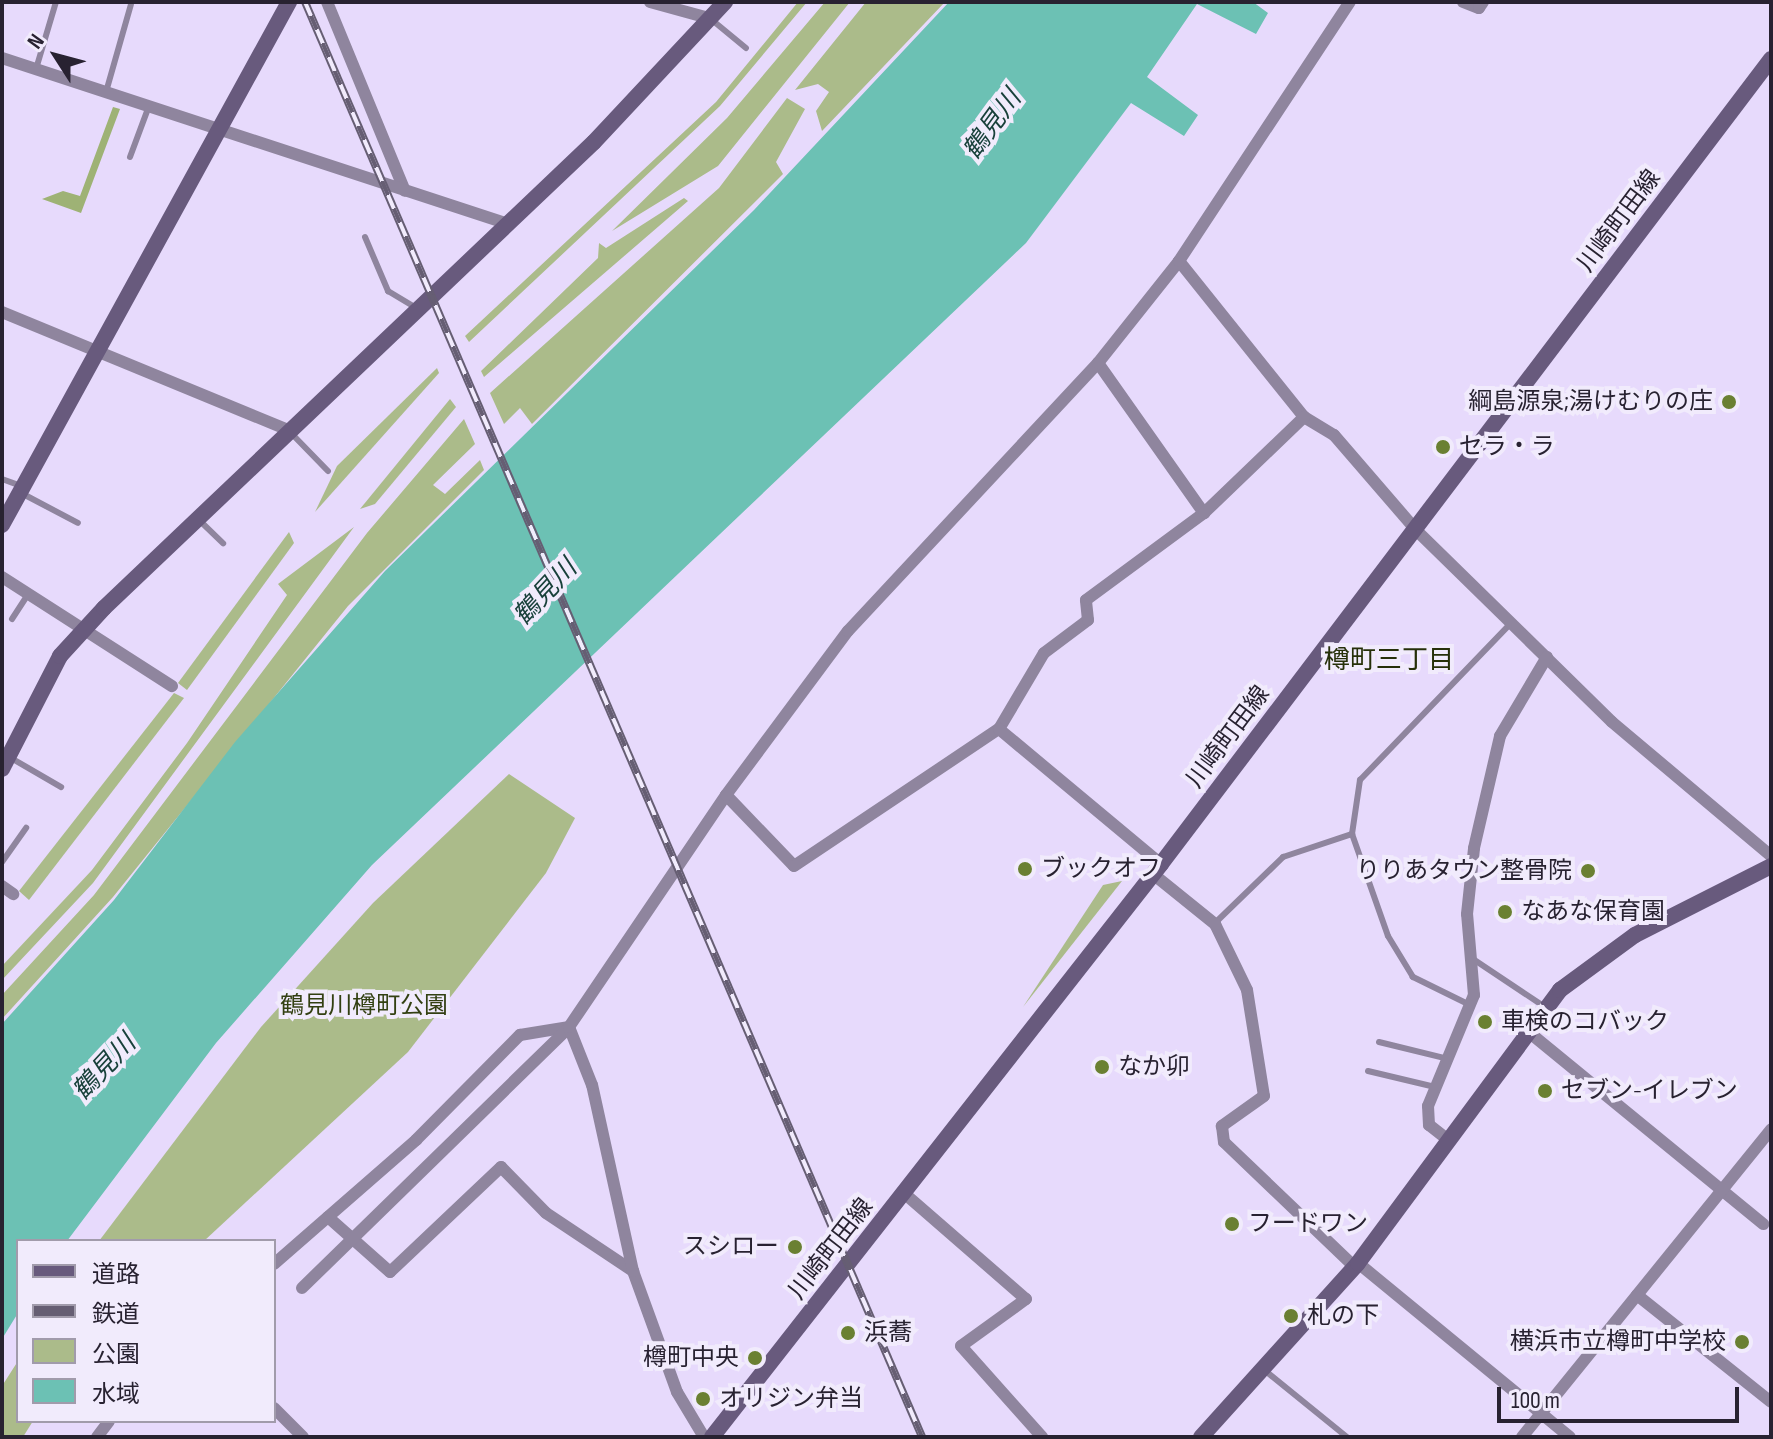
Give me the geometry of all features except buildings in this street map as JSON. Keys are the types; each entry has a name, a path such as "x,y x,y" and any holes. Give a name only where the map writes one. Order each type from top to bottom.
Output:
{"street":[{"path":"2,525 222,131 289,2"},
{"path":"327,2 405,191"},
{"path":"650,2 712,19"},
{"path":"5,763 60,656 86,627 288,430 508,224 712,19 725,2"},
{"path":"302,1288 569,1027 726,795 848,631 1098,363 1179,261 1350,2"},
{"path":"1463,2 1479,8 1483,2"},
{"path":"2,58 508,224"},
{"name":"川崎町田線","path":"712,1437 1157,869 1771,59"},
{"path":"1179,261 1304,417 1334,435 1416,530 1547,657 1771,856"},
{"path":"2,312 288,430"},
{"path":"1098,363 1204,513"},
{"path":"726,795 794,866 999,729 1044,653 1088,620 1086,600 1204,513 1304,417"},
{"path":"2,577 86,627 172,686"},
{"path":"1447,1139 1429,1125 1435,1087 1470,1005 1473,959 1469,882 1500,736 1547,657"},
{"path":"999,729 1215,924 1247,990 1264,1096 1222,1126 1224,1142 1357,1265 1570,1437"},
{"path":"1201,1437 1260,1367 1357,1265 1525,1029 1545,1007 1609,952 1771,866"},
{"path":"276,1262 520,1035 569,1027"},
{"path":"569,1027 592,1085 633,1271 677,1392 704,1437"},
{"path":"1525,1029 1763,1224"},
{"path":"1522,1437 1771,1129"},
{"path":"328,1217 350,1240 390,1272 501,1167 546,1213 633,1271"},
{"path":"905,1194 1026,1299 961,1346 1042,1437"},
{"path":"1637,1295 1771,1402"},
{"path":"276,1410 303,1437"}],"lane":[{"path":"36,69 56,2"},
{"path":"106,92 131,4"},
{"path":"712,19 746,48"},
{"path":"130,157 149,106"},
{"path":"365,237 388,291 418,309"},
{"path":"288,430 328,471"},
{"path":"2,479 78,523"},
{"path":"198,519 223,543"},
{"path":"12,619 29,593"},
{"path":"1470,1005 1413,977 1388,936 1352,834 1360,780 1469,659 1512,622"},
{"path":"5,763 61,787"},
{"path":"2,862 26,828"},
{"path":"1215,924 1283,857 1352,834"},
{"path":"1473,959 1545,1007"},
{"path":"1379,1042 1449,1059"},
{"path":"1368,1071 1435,1087"},
{"path":"1260,1367 1347,1437"}],"green space":[{"path":"798,2 807,2 720,106 469,342 465,336 716,102"},
{"path":"825,2 850,2 718,166 612,231 727,118"},
{"path":"866,2 945,2 822,131 816,111 829,92 818,84 795,90"},
{"path":"787,98 805,109 776,162 783,174 532,424 520,408 504,424 490,393 719,188"},
{"path":"684,198 688,201 484,377 481,371 598,258 599,243 606,248"},
{"path":"437,368 439,373 315,512 337,466"},
{"path":"450,399 456,407 375,504 360,509"},
{"path":"464,419 475,444 433,485 445,494 480,460 484,470 348,606 113,897 2,1019 2,995 94,895 367,533"},
{"path":"354,527 93,883 2,980 2,966 92,870 187,743 287,595 278,584"},
{"path":"289,532 294,543 187,690 178,683"},
{"path":"174,693 184,698 29,900 19,891"},
{"name":"鶴見川樽町公園","path":"509,774 575,818 546,873 408,1052 206,1239 101,1239 261,1027 373,903"},
{"path":"1122,881 1023,1007 1103,885"},
{"path":"16,1364 16,1423 32,1423 23,1437 2,1437 2,1386"}],"shaded area":[{"path":"113,107 120,109 81,213 42,199 63,191 80,196"}],"water":[{"name":"鶴見川","path":"949,2 1253,2 1268,13 1256,34 1197,4 1147,77 1198,115 1184,136 1131,103 1026,243 372,865 216,1043 69,1239 16,1239 16,1316 2,1339 2,1024 114,900 235,742 385,571 754,210"}],"railway":[{"path":"305,2 922,1437"}],"place":[{"name":"綱島源泉;湯けむりの庄","path":"1729,402"},
{"name":"セラ・ラ","path":"1443,447"},
{"name":"ブックオフ","path":"1025,869"},
{"name":"りりあタウン整骨院","path":"1588,871"},
{"name":"なあな保育園","path":"1505,912"},
{"name":"車検のコバック","path":"1485,1022"},
{"name":"なか卯","path":"1102,1067"},
{"name":"セブン-イレブン","path":"1545,1091"},
{"name":"フードワン","path":"1232,1224"},
{"name":"スシロー","path":"795,1247"},
{"name":"札の下","path":"1291,1316"},
{"name":"浜蕎","path":"848,1333"},
{"name":"横浜市立樽町中学校","path":"1742,1342"},
{"name":"樽町中央","path":"755,1358"},
{"name":"オリジン弁当","path":"703,1399"}],"district":[{"name":"樽町三丁目","path":"1389,661"}]}
